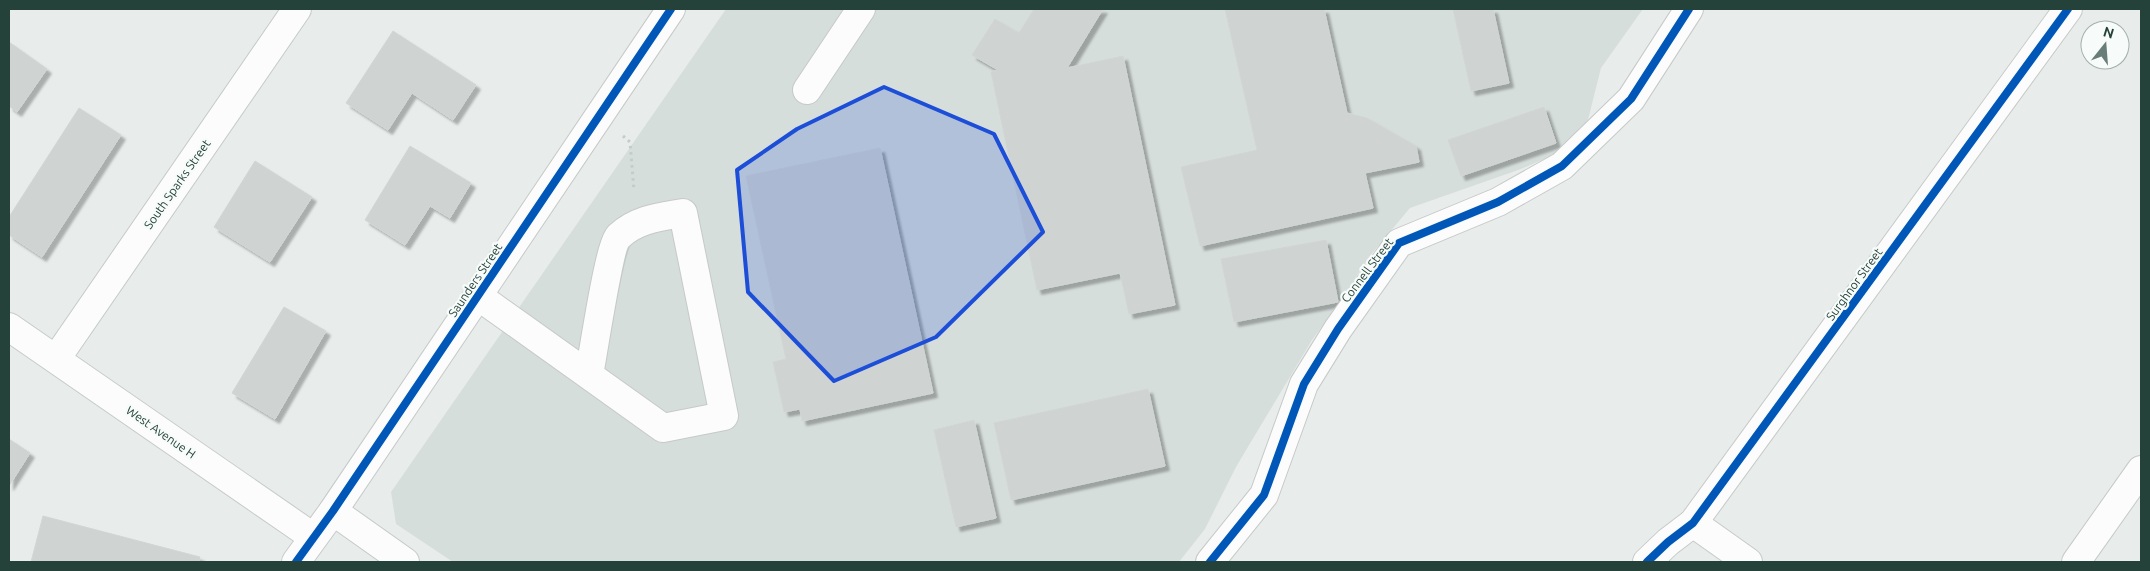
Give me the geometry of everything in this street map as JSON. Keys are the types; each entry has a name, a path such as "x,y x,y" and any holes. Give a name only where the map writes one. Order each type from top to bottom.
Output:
{"street":[{"name":"South Sparks Street","path":"56,360 297,9"},
{"path":"807,90 861,9"},
{"name":"Connell Street","path":"1210,562 1264,495 1304,384 1338,329 1399,243 1498,202 1562,166 1631,99 1689,9"},
{"name":"Surghnor Street","path":"1647,562 1668,542 1693,523 2068,9"},
{"name":"Saunders Street","path":"296,562 333,512 597,119 663,12"},
{"path":"478,296 663,428 724,416 683,213 640,221 617,237 609,261 589,375"},
{"name":"West Avenue H","path":"9,327 313,537"},
{"path":"2076,562 2141,470"},
{"path":"333,512 406,562"},
{"path":"1693,523 1748,562"}],"path":[{"path":"597,119 630,142 634,196 640,221"}],"highlighted area":[{"path":"884,87 994,134 1043,232 936,337 834,381 748,292 737,170 797,129"}],"shaded area":[{"path":"726,9 1643,9 1601,68 1587,124 1560,152 1521,169 1410,208 1369,257 1312,340 1236,467 1205,529 1179,562 453,562 396,524 391,492"}],"building":[{"path":"1034,9 1103,9 1067,68 1123,56 1175,305 1129,314 1120,273 1037,290 991,72 998,70 972,55 995,19 1019,33"},
{"path":"1225,9 1324,9 1347,113 1367,118 1416,146 1419,162 1365,173 1373,208 1200,246 1181,167 1257,150"},
{"path":"1453,9 1493,9 1509,83 1471,91"},
{"path":"393,31 476,85 453,120 412,93 388,130 346,103"},
{"path":"9,42 47,69 17,112 9,106"},
{"path":"1544,107 1556,143 1461,176 1448,140"},
{"path":"79,108 121,135 42,257 9,235 9,217"},
{"path":"410,146 471,183 450,218 430,206 405,245 365,220"},
{"path":"880,148 933,393 802,421 800,409 784,412 773,362 786,359 746,176"},
{"path":"255,161 312,197 270,262 214,227"},
{"path":"1326,240 1338,302 1234,322 1221,259"},
{"path":"284,307 326,331 275,419 232,393"},
{"path":"1148,389 1165,466 1011,500 994,423"},
{"path":"974,420 996,518 956,527 934,430"},
{"path":"9,439 30,453 9,486"},
{"path":"43,516 200,557 199,562 31,562"}],"cycle path":[{"path":"296,562 333,511 671,9"},
{"path":"1210,562 1264,495 1304,384 1338,329 1399,243 1498,202 1562,166 1631,99 1689,9"},
{"path":"1647,562 1668,542 1693,523 2068,9"}]}
